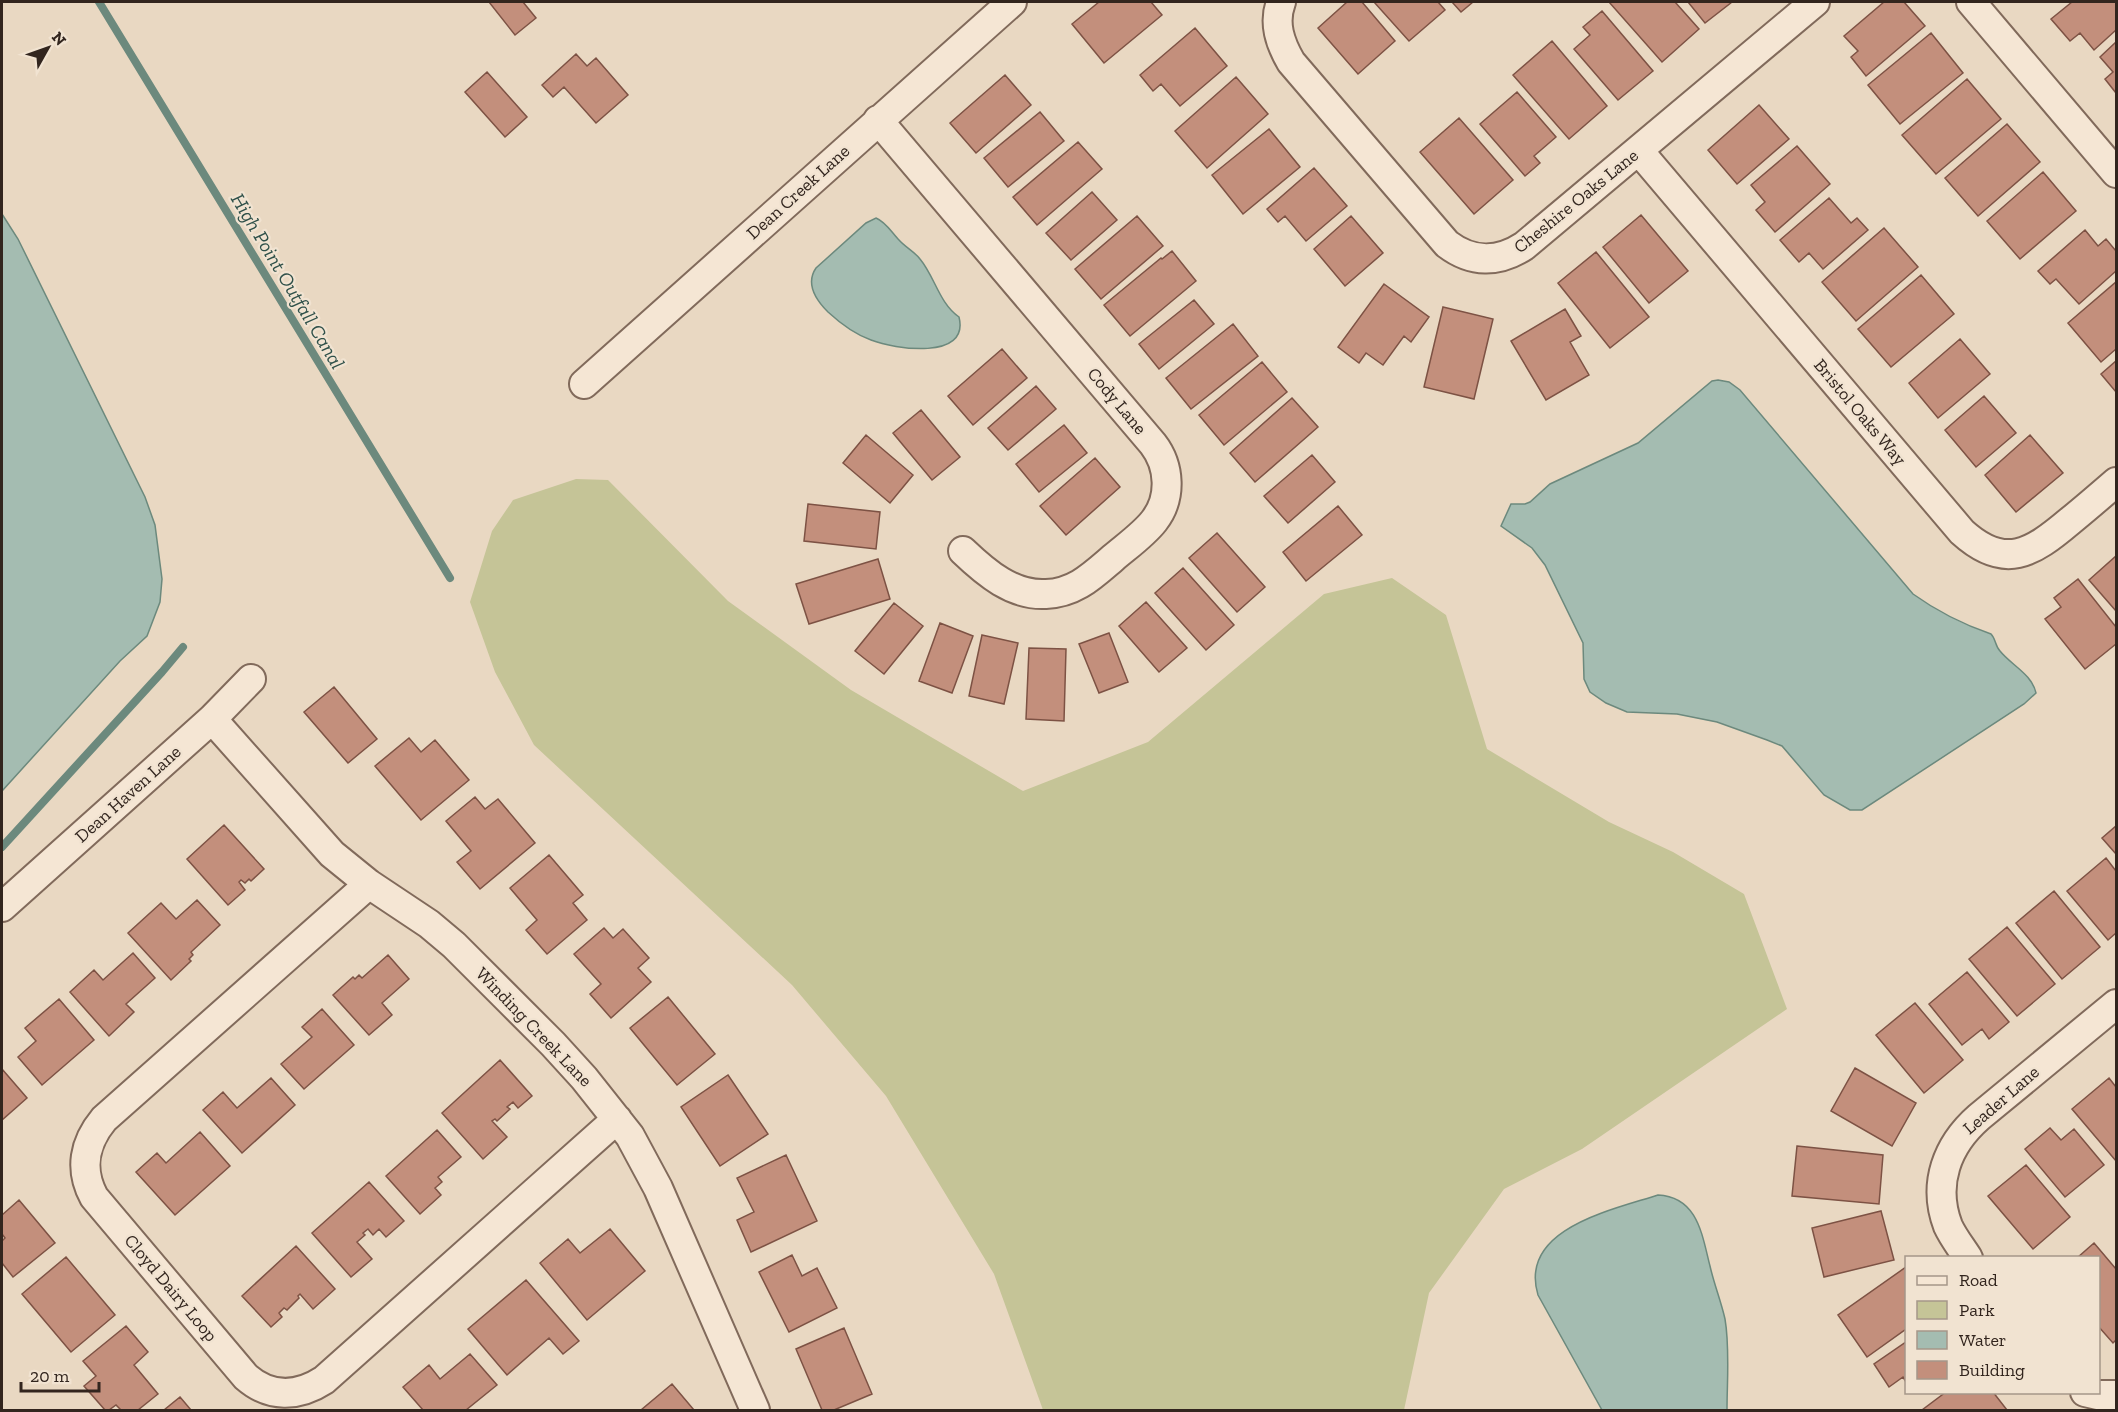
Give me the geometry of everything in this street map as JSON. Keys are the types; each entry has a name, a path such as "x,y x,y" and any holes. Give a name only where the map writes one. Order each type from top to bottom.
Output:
{"street":[{"name":"Dean Creek Lane","path":"584,384 1012,2"},
{"name":"Cheshire Oaks Lane","path":"1281,2 1277,26 1284,51 1291,62 1447,244 1467,256 1490,260 1514,253 1815,2"},
{"path":"1971,2 2116,173"},
{"name":"Cody Lane","path":"878,120 1153,444 1165,466 1166,492 1156,519 1085,582 1071,590 1045,595 1015,588 986,573 963,551"},
{"name":"Bristol Oaks Way","path":"1639,151 1962,532 1977,545 2002,554 2017,554 2032,549 2051,538 2116,482"},
{"name":"Dean Haven Lane","path":"2,907 212,719 251,679"},
{"name":"Winding Creek Lane","path":"212,719 318,840 346,867 429,924 454,945 570,1062 617,1119 635,1144 658,1188 755,1410"},
{"name":"Cloyd Dairy Loop","path":"369,884 104,1119 96,1128 88,1146 85,1172 94,1197 246,1377 264,1389 282,1394 307,1390 324,1380 617,1119"},
{"name":"Leader Lane","path":"1967,1256 1948,1225 1943,1204 1944,1168 1953,1146 1978,1117 2116,1004"},
{"path":"2094,1394 2116,1395"}],"green space":[{"path":"576,479 608,480 728,601 851,690 1023,791 1148,742 1324,594 1392,578 1446,615 1487,749 1609,822 1673,852 1744,894 1787,1009 1582,1149 1504,1189 1429,1293 1404,1410 1043,1410 994,1274 886,1096 792,985 534,745 495,672 470,602 492,531 513,500"}],"water":[{"path":"2,214 18,239 145,497 155,525 162,579 160,602 147,636 120,661 2,791"},
{"path":"876,218 918,256 947,305 959,317 959,331 953,340 942,346 912,348 871,340 843,325 816,297 812,280 816,268 866,223"},
{"path":"1712,381 1729,382 1740,390 1913,594 1950,617 1991,634 1998,649 2026,675 2034,686 2036,693 2024,704 1862,810 1850,810 1824,795 1782,746 1717,722 1677,714 1627,712 1606,703 1590,692 1584,679 1583,643 1545,565 1532,548 1501,526 1511,504 1530,502 1550,484 1638,443"},
{"path":"1658,1195 1671,1197 1682,1203 1690,1210 1701,1230 1727,1330 1727,1410 1602,1410 1538,1295 1536,1272 1542,1254 1555,1238 1573,1226 1595,1216"}],"building":[{"path":"489,2 523,2 536,18 515,35"},
{"path":"1099,2 1151,2 1162,15 1104,63 1072,24"},
{"path":"1347,2 1362,2 1395,41 1358,74 1318,28"},
{"path":"1374,2 1438,2 1445,10 1409,41"},
{"path":"1452,2 1473,2 1461,12"},
{"path":"1609,2 1675,2 1699,29 1662,62"},
{"path":"1688,2 1732,2 1705,23"},
{"path":"1884,2 1904,2 1925,26 1866,76 1851,57 1858,51 1844,36"},
{"path":"2072,2 2116,2 2116,30 2094,50 2080,33 2070,41 2051,19"},
{"path":"1602,11 1653,71 1618,100 1574,49 1590,35 1583,27"},
{"path":"1195,28 1227,66 1180,106 1161,84 1153,91 1140,75"},
{"path":"1931,33 1963,73 1900,124 1868,85"},
{"path":"1552,41 1607,106 1569,139 1513,75"},
{"path":"2116,42 2116,93 2105,79 2113,72 2100,57"},
{"path":"576,54 587,66 596,58 628,95 596,123 564,87 553,97 542,85"},
{"path":"487,72 527,117 505,137 465,92"},
{"path":"1005,75 1031,105 976,153 950,123"},
{"path":"1236,77 1268,114 1207,168 1175,131"},
{"path":"1967,79 2001,119 1936,174 1902,135"},
{"path":"1517,92 1556,137 1534,156 1540,163 1525,176 1480,124"},
{"path":"1759,105 1789,139 1737,184 1708,150"},
{"path":"1040,112 1064,141 1008,187 984,158"},
{"path":"1459,118 1513,180 1474,214 1420,152"},
{"path":"2007,124 2040,162 1978,216 1945,178"},
{"path":"1269,129 1300,167 1243,214 1212,175"},
{"path":"1078,142 1102,169 1037,225 1013,197"},
{"path":"1797,146 1830,184 1775,232 1756,210 1765,202 1751,185"},
{"path":"1314,168 1347,206 1306,241 1285,216 1278,222 1267,209"},
{"path":"2043,172 2076,211 2020,259 1987,221"},
{"path":"1092,192 1117,220 1071,260 1046,233"},
{"path":"1829,198 1851,223 1857,218 1868,230 1823,269 1809,253 1799,262 1780,240"},
{"path":"1641,215 1688,271 1649,303 1603,247"},
{"path":"1137,216 1163,246 1101,299 1075,269"},
{"path":"1351,216 1383,253 1345,286 1314,249"},
{"path":"1884,228 1918,267 1856,321 1822,282"},
{"path":"2085,230 2098,246 2106,239 2116,251 2116,271 2079,304 2056,279 2050,284 2038,271"},
{"path":"1172,251 1196,281 1130,336 1104,305"},
{"path":"1596,252 1649,317 1610,348 1558,283"},
{"path":"1921,275 1954,314 1891,367 1858,329"},
{"path":"2116,282 2116,349 2101,362 2068,323"},
{"path":"1384,284 1429,317 1411,342 1404,336 1383,365 1366,353 1359,363 1338,347"},
{"path":"1194,300 1214,324 1159,369 1139,344"},
{"path":"1443,307 1493,319 1474,399 1424,387"},
{"path":"1565,309 1581,336 1570,342 1589,375 1546,400 1511,341"},
{"path":"1233,324 1258,356 1191,409 1166,378"},
{"path":"1960,339 1990,374 1938,418 1909,383"},
{"path":"1002,349 1027,378 973,425 948,396"},
{"path":"2116,361 2116,392 2101,374"},
{"path":"1262,362 1287,392 1224,445 1199,415"},
{"path":"1036,386 1056,409 1008,450 988,428"},
{"path":"1984,396 2016,433 1976,467 1945,430"},
{"path":"1292,398 1318,427 1255,482 1230,453"},
{"path":"921,410 960,457 932,480 893,433"},
{"path":"1064,425 1087,453 1039,492 1016,464"},
{"path":"866,435 913,475 890,503 843,463"},
{"path":"2030,435 2063,473 2016,512 1985,475"},
{"path":"1312,455 1335,482 1288,523 1264,496"},
{"path":"1095,458 1120,487 1066,535 1040,506"},
{"path":"808,504 880,512 876,549 804,541"},
{"path":"1338,506 1362,535 1306,581 1283,552"},
{"path":"1217,533 1265,587 1237,612 1189,558"},
{"path":"2116,556 2116,611 2089,580"},
{"path":"878,559 890,599 809,624 796,584"},
{"path":"1183,568 1234,625 1206,650 1155,593"},
{"path":"2078,579 2116,627 2116,644 2085,669 2045,619 2061,607 2054,598"},
{"path":"1146,602 1187,648 1159,672 1119,626"},
{"path":"894,603 923,626 884,674 855,651"},
{"path":"940,623 973,636 952,693 919,681"},
{"path":"1109,633 1128,682 1099,693 1079,644"},
{"path":"982,635 1018,643 1004,704 969,696"},
{"path":"1029,648 1066,649 1064,721 1026,719"},
{"path":"334,687 377,739 348,763 304,712"},
{"path":"409,738 421,752 435,740 469,780 421,820 375,766"},
{"path":"475,797 485,809 498,799 535,843 480,889 457,862 471,851 446,821"},
{"path":"224,825 264,869 251,881 249,879 245,883 241,880 239,882 245,890 228,905 187,859"},
{"path":"2116,826 2116,854 2102,838"},
{"path":"549,855 583,895 573,903 587,920 547,954 526,930 537,920 510,888"},
{"path":"2106,858 2116,871 2116,933 2108,940 2067,891"},
{"path":"2054,891 2100,947 2062,979 2016,923"},
{"path":"197,900 220,925 191,952 193,955 189,959 191,961 171,980 128,933 161,903 176,919"},
{"path":"2007,927 2055,984 2017,1016 1969,959"},
{"path":"604,928 613,938 623,929 649,958 638,968 651,982 611,1018 590,994 601,984 574,954"},
{"path":"133,953 155,978 126,1004 134,1012 109,1036 70,992 94,970 103,980"},
{"path":"388,955 409,979 382,1003 392,1015 369,1035 333,995 353,977 355,979 359,975 362,978"},
{"path":"1967,972 2009,1022 1989,1039 1982,1029 1962,1045 1929,1004"},
{"path":"668,997 715,1054 677,1085 630,1028"},
{"path":"59,999 94,1040 42,1085 18,1057 36,1041 25,1028"},
{"path":"1915,1003 1963,1060 1924,1093 1876,1035"},
{"path":"322,1009 354,1045 304,1089 281,1064 312,1037 302,1027"},
{"path":"500,1060 532,1096 518,1108 513,1102 507,1107 510,1109 497,1121 495,1119 492,1121 507,1137 483,1159 442,1113"},
{"path":"1855,1068 1916,1103 1892,1146 1831,1111"},
{"path":"2,1069 27,1098 2,1120"},
{"path":"728,1075 768,1134 720,1166 681,1107"},
{"path":"271,1078 295,1105 242,1153 203,1110 223,1092 237,1108"},
{"path":"2109,1078 2116,1087 2116,1161 2072,1109"},
{"path":"2050,1128 2061,1140 2074,1129 2104,1165 2065,1197 2025,1149"},
{"path":"437,1130 461,1157 438,1177 442,1182 435,1188 441,1195 420,1214 386,1176"},
{"path":"200,1132 230,1166 175,1215 136,1172 157,1153 166,1163"},
{"path":"1797,1146 1883,1155 1879,1204 1792,1196"},
{"path":"786,1155 817,1221 751,1252 737,1220 754,1212 737,1178"},
{"path":"2026,1165 2070,1217 2033,1249 1988,1196"},
{"path":"369,1182 404,1221 386,1237 379,1229 373,1235 368,1229 363,1233 365,1235 357,1242 372,1259 351,1277 312,1233"},
{"path":"19,1200 55,1243 13,1277 2,1263 2,1241 5,1238 2,1234 2,1215"},
{"path":"1881,1211 1894,1260 1824,1277 1812,1228"},
{"path":"610,1229 645,1271 587,1320 540,1263 568,1239 580,1253"},
{"path":"2094,1243 2116,1269 2116,1340 2113,1343 2100,1328 2100,1256 2079,1256"},
{"path":"296,1246 335,1289 313,1309 300,1294 287,1310 284,1308 279,1313 282,1317 271,1327 242,1296"},
{"path":"792,1255 802,1276 817,1268 837,1308 789,1332 759,1272"},
{"path":"66,1257 115,1315 71,1352 22,1294"},
{"path":"1905,1268 1905,1330 1867,1357 1838,1315"},
{"path":"526,1280 579,1341 563,1354 549,1338 507,1375 468,1329"},
{"path":"126,1326 148,1352 134,1365 158,1394 138,1410 121,1410 116,1405 105,1410 84,1386 96,1376 83,1361"},
{"path":"844,1328 872,1394 834,1410 822,1410 796,1349"},
{"path":"1905,1343 1905,1380 1903,1377 1889,1387 1874,1364"},
{"path":"470,1354 497,1385 466,1410 423,1410 403,1387 429,1365 440,1379"},
{"path":"672,1384 694,1410 641,1410"},
{"path":"1943,1394 1995,1394 2007,1410 1922,1410"},
{"path":"180,1397 191,1410 164,1410"}],"waterway":[{"name":"High Point Outfall Canal","path":"99,2 450,578"},
{"path":"2,847 183,647"}]}
